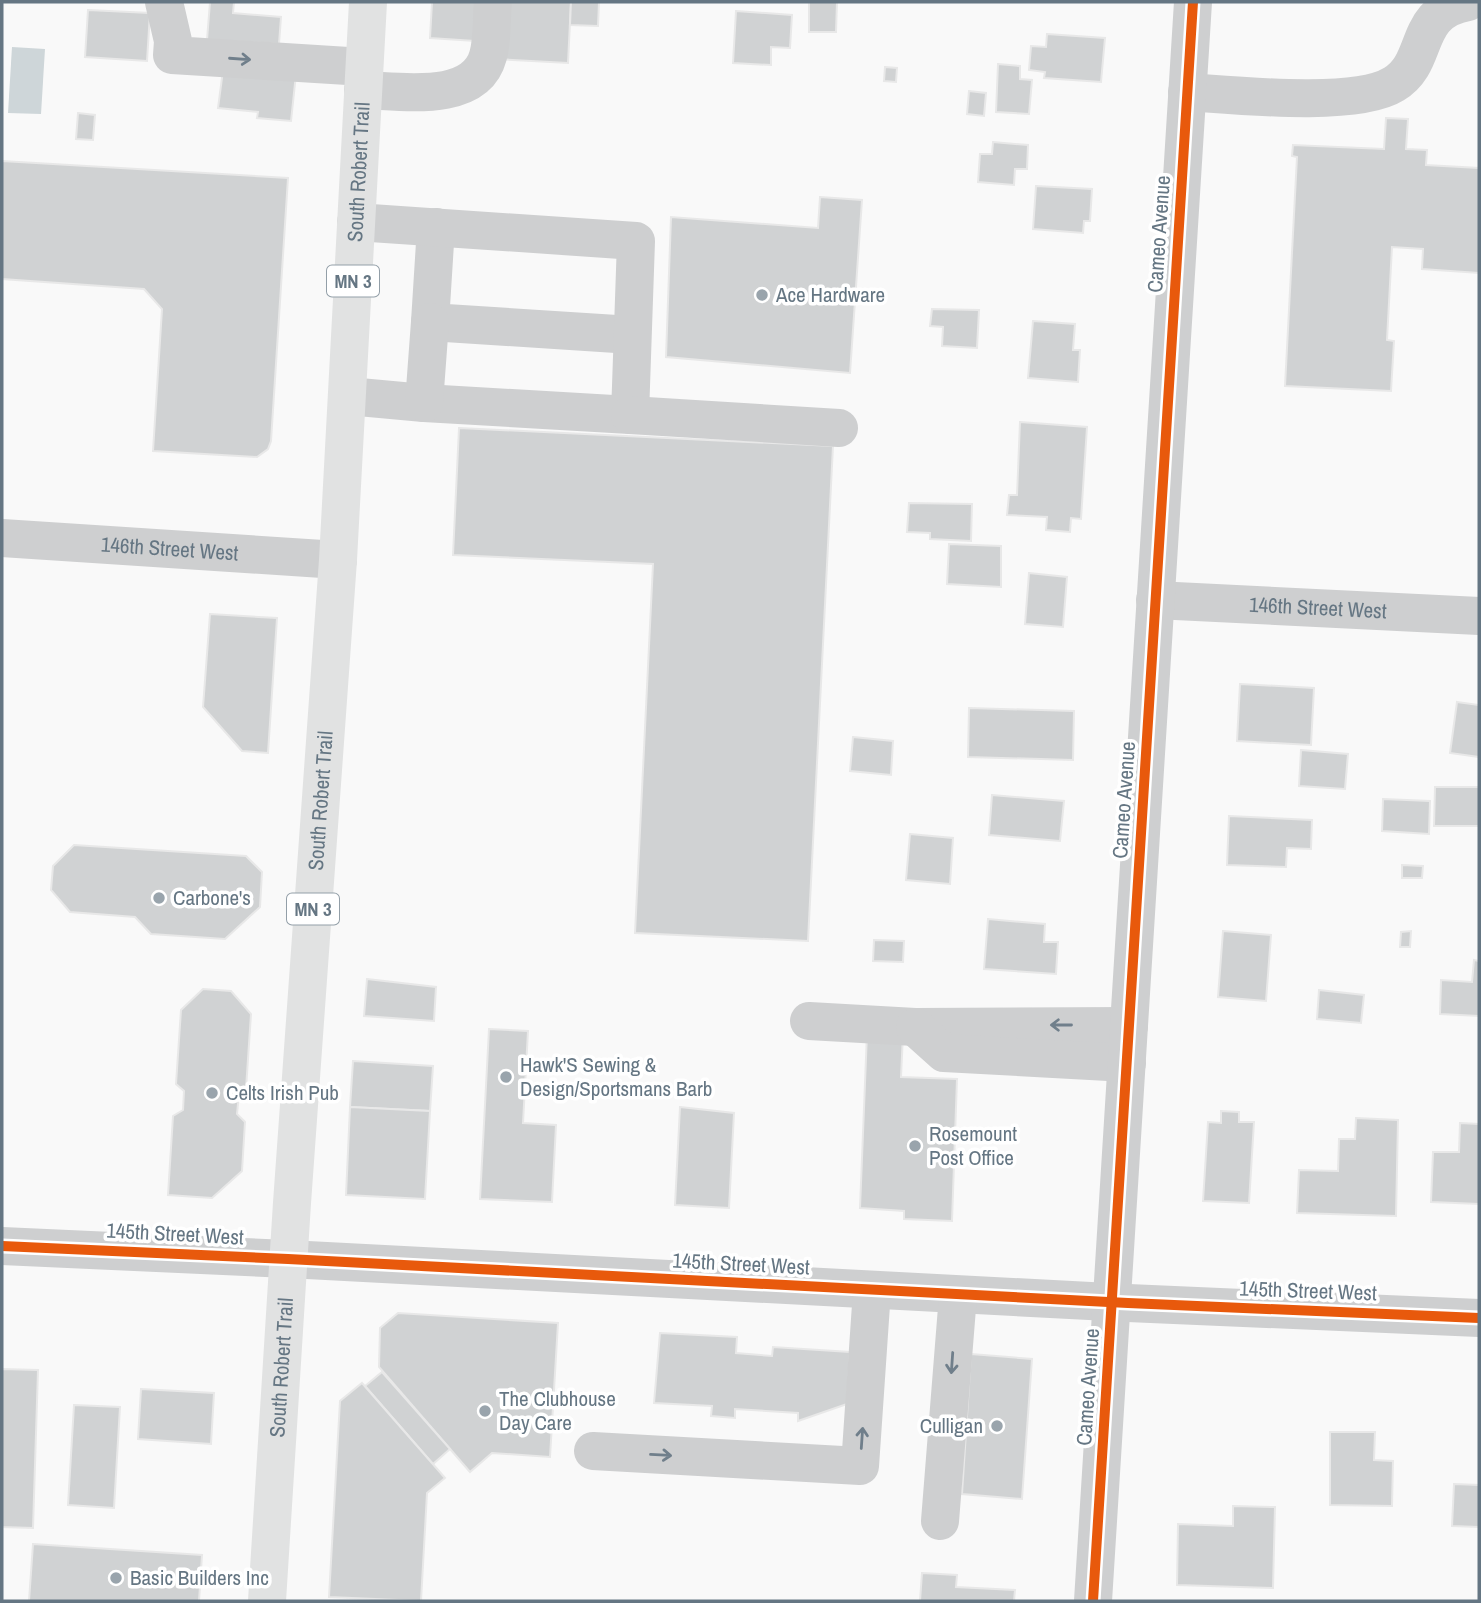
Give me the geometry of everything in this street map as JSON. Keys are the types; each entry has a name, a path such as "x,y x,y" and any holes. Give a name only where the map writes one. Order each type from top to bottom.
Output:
{"main road":[{"name":"South Robert Trail","path":"267,1601 288,1259 338,560 368,2"}],"street":[{"path":"164,2 173,41 172,55 364,79 440,92 463,86 480,74 488,56 493,2"},
{"name":"Cameo Avenue","path":"1093,1601 1193,2"},
{"path":"1187,92 1268,97 1331,97 1379,92 1395,84 1407,73 1430,22 1443,10 1468,2"},
{"path":"356,222 636,241 630,415"},
{"path":"424,403 436,227"},
{"path":"430,322 632,335"},
{"path":"348,396 839,428"},
{"name":"146th Street West","path":"2,538 338,560"},
{"name":"146th Street West","path":"1155,600 1479,616"},
{"path":"808,1021 1128,1045"},
{"name":"145th Street West","path":"2,1246 958,1295 1479,1318"},
{"path":"593,1451 860,1466 872,1290"},
{"path":"940,1521 958,1295"}],"shaded area":[{"path":"12,47 45,49 41,114 8,113"}],"building":[{"path":"210,2 234,2 233,13 281,17 279,44 207,40"},
{"path":"432,2 478,2 475,41 430,38"},
{"path":"499,2 571,2 568,63 495,59"},
{"path":"571,2 599,2 598,26 570,25"},
{"path":"809,2 837,2 836,32 809,32"},
{"path":"88,10 150,13 147,61 85,57"},
{"path":"736,11 792,15 790,48 771,47 771,65 733,63"},
{"path":"1047,34 1105,38 1101,82 1044,78 1045,72 1029,70 1031,46 1046,47"},
{"path":"998,64 1020,66 1020,79 1032,80 1029,114 996,112"},
{"path":"885,67 897,68 896,82 884,81"},
{"path":"223,70 296,74 291,121 257,118 258,112 218,108"},
{"path":"969,91 986,93 984,116 967,114"},
{"path":"78,113 95,115 93,140 76,139"},
{"path":"1386,118 1408,119 1406,149 1427,150 1426,165 1479,168 1479,273 1422,269 1423,249 1392,247 1387,340 1394,341 1391,391 1285,386 1297,157 1292,156 1293,145 1384,149"},
{"path":"993,142 1028,145 1027,169 1015,169 1014,185 978,182 980,154 992,154"},
{"path":"2,161 288,178 271,441 268,449 257,457 153,451 162,309 144,289 2,279"},
{"path":"1036,186 1092,189 1090,221 1084,221 1083,233 1033,229"},
{"name":"Ace Hardware","path":"820,197 862,200 850,373 666,357 671,217 818,228"},
{"path":"932,309 979,310 977,348 942,346 943,327 930,326"},
{"path":"1033,321 1075,324 1073,350 1080,350 1078,382 1028,378"},
{"path":"1020,422 1087,427 1081,519 1071,518 1070,532 1046,530 1047,517 1007,515 1009,495 1017,495"},
{"path":"459,428 833,446 808,941 635,933 653,564 453,555"},
{"path":"909,503 972,504 971,541 930,539 930,533 907,532"},
{"path":"949,544 1001,546 1001,587 947,584"},
{"path":"1029,573 1067,577 1063,627 1025,624"},
{"path":"210,614 277,618 268,753 242,751 203,707"},
{"path":"1240,684 1314,688 1311,745 1237,741"},
{"path":"1457,702 1479,705 1479,757 1450,753"},
{"path":"969,708 1074,711 1073,760 968,757"},
{"path":"853,737 893,741 891,775 850,771"},
{"path":"1301,750 1348,754 1345,789 1299,786"},
{"path":"1435,787 1479,787 1479,826 1434,826"},
{"path":"992,795 1064,801 1060,841 989,835"},
{"path":"1383,799 1430,801 1429,834 1382,831"},
{"path":"1229,816 1312,820 1311,849 1287,848 1286,867 1227,865"},
{"path":"910,834 953,838 950,884 906,880"},
{"name":"Carbone's","path":"74,845 246,856 262,872 260,907 225,939 151,934 135,917 70,912 51,890 53,866"},
{"path":"1402,865 1423,866 1422,878 1402,878"},
{"path":"988,919 1045,924 1044,942 1058,942 1056,974 984,969"},
{"path":"1223,931 1271,935 1266,1001 1218,997"},
{"path":"1411,931 1410,947 1400,947 1401,932"},
{"path":"874,940 904,941 903,962 873,961"},
{"path":"1474,960 1479,961 1479,1016 1440,1014 1441,980 1472,982"},
{"path":"367,979 436,987 434,1021 364,1016"},
{"name":"Celts Irish Pub","path":"203,989 231,991 251,1014 246,1089 239,1094 237,1114 245,1122 242,1171 212,1198 168,1195 173,1116 183,1110 184,1091 176,1084 181,1010"},
{"path":"1319,990 1364,995 1361,1023 1317,1019"},
{"name":"Hawk'S Sewing & Design/Sportsmans Barb","path":"489,1029 528,1031 523,1123 556,1125 552,1202 480,1199"},
{"path":"867,1033 903,1034 901,1077 957,1079 952,1221 904,1219 904,1211 860,1208"},
{"path":"353,1061 433,1066 430,1111 350,1107"},
{"path":"350,1107 430,1111 425,1199 346,1195"},
{"path":"680,1107 734,1113 729,1208 675,1205"},
{"path":"1221,1111 1239,1112 1239,1122 1254,1122 1249,1203 1203,1201 1208,1122 1221,1123"},
{"path":"1356,1118 1398,1120 1396,1216 1297,1213 1299,1170 1338,1171 1339,1139 1355,1139"},
{"path":"1460,1123 1479,1124 1479,1204 1431,1202 1433,1152 1459,1152"},
{"name":"The Clubhouse Day Care","path":"398,1313 558,1323 550,1457 492,1453 470,1472 379,1367 380,1328"},
{"path":"660,1333 737,1337 736,1353 772,1356 773,1347 850,1352 847,1404 798,1421 798,1413 735,1409 735,1418 711,1416 712,1406 654,1403"},
{"name":"Culligan","path":"971,1354 1032,1359 1022,1499 962,1494"},
{"path":"2,1369 38,1370 33,1528 2,1527"},
{"path":"382,1372 450,1449 433,1464 365,1386"},
{"path":"362,1383 445,1478 427,1493 421,1601 329,1597 340,1401"},
{"path":"141,1389 214,1393 211,1444 138,1439"},
{"path":"74,1405 120,1407 114,1508 68,1505"},
{"path":"1330,1432 1375,1432 1374,1460 1393,1461 1392,1506 1330,1505"},
{"path":"1454,1484 1479,1485 1479,1527 1452,1526"},
{"path":"1233,1506 1275,1507 1273,1588 1177,1585 1178,1524 1233,1526"},
{"name":"Basic Builders Inc","path":"33,1544 202,1555 199,1601 29,1601"},
{"path":"922,1573 957,1575 956,1587 1015,1590 1014,1601 920,1601"}],"cycle path":[{"path":"1093,1601 1193,2"},
{"path":"2,1246 1128,1303 1479,1318"}],"place":[{"name":"Ace Hardware","path":"762,295"},
{"name":"Carbone's","path":"159,898"},
{"name":"Hawk'S Sewing & Design/Sportsmans Barb","path":"506,1077"},
{"name":"Celts Irish Pub","path":"212,1093"},
{"name":"Rosemount Post Office","path":"915,1146"},
{"name":"The Clubhouse Day Care","path":"485,1411"},
{"name":"Culligan","path":"997,1426"},
{"name":"Basic Builders Inc","path":"116,1578"}]}
